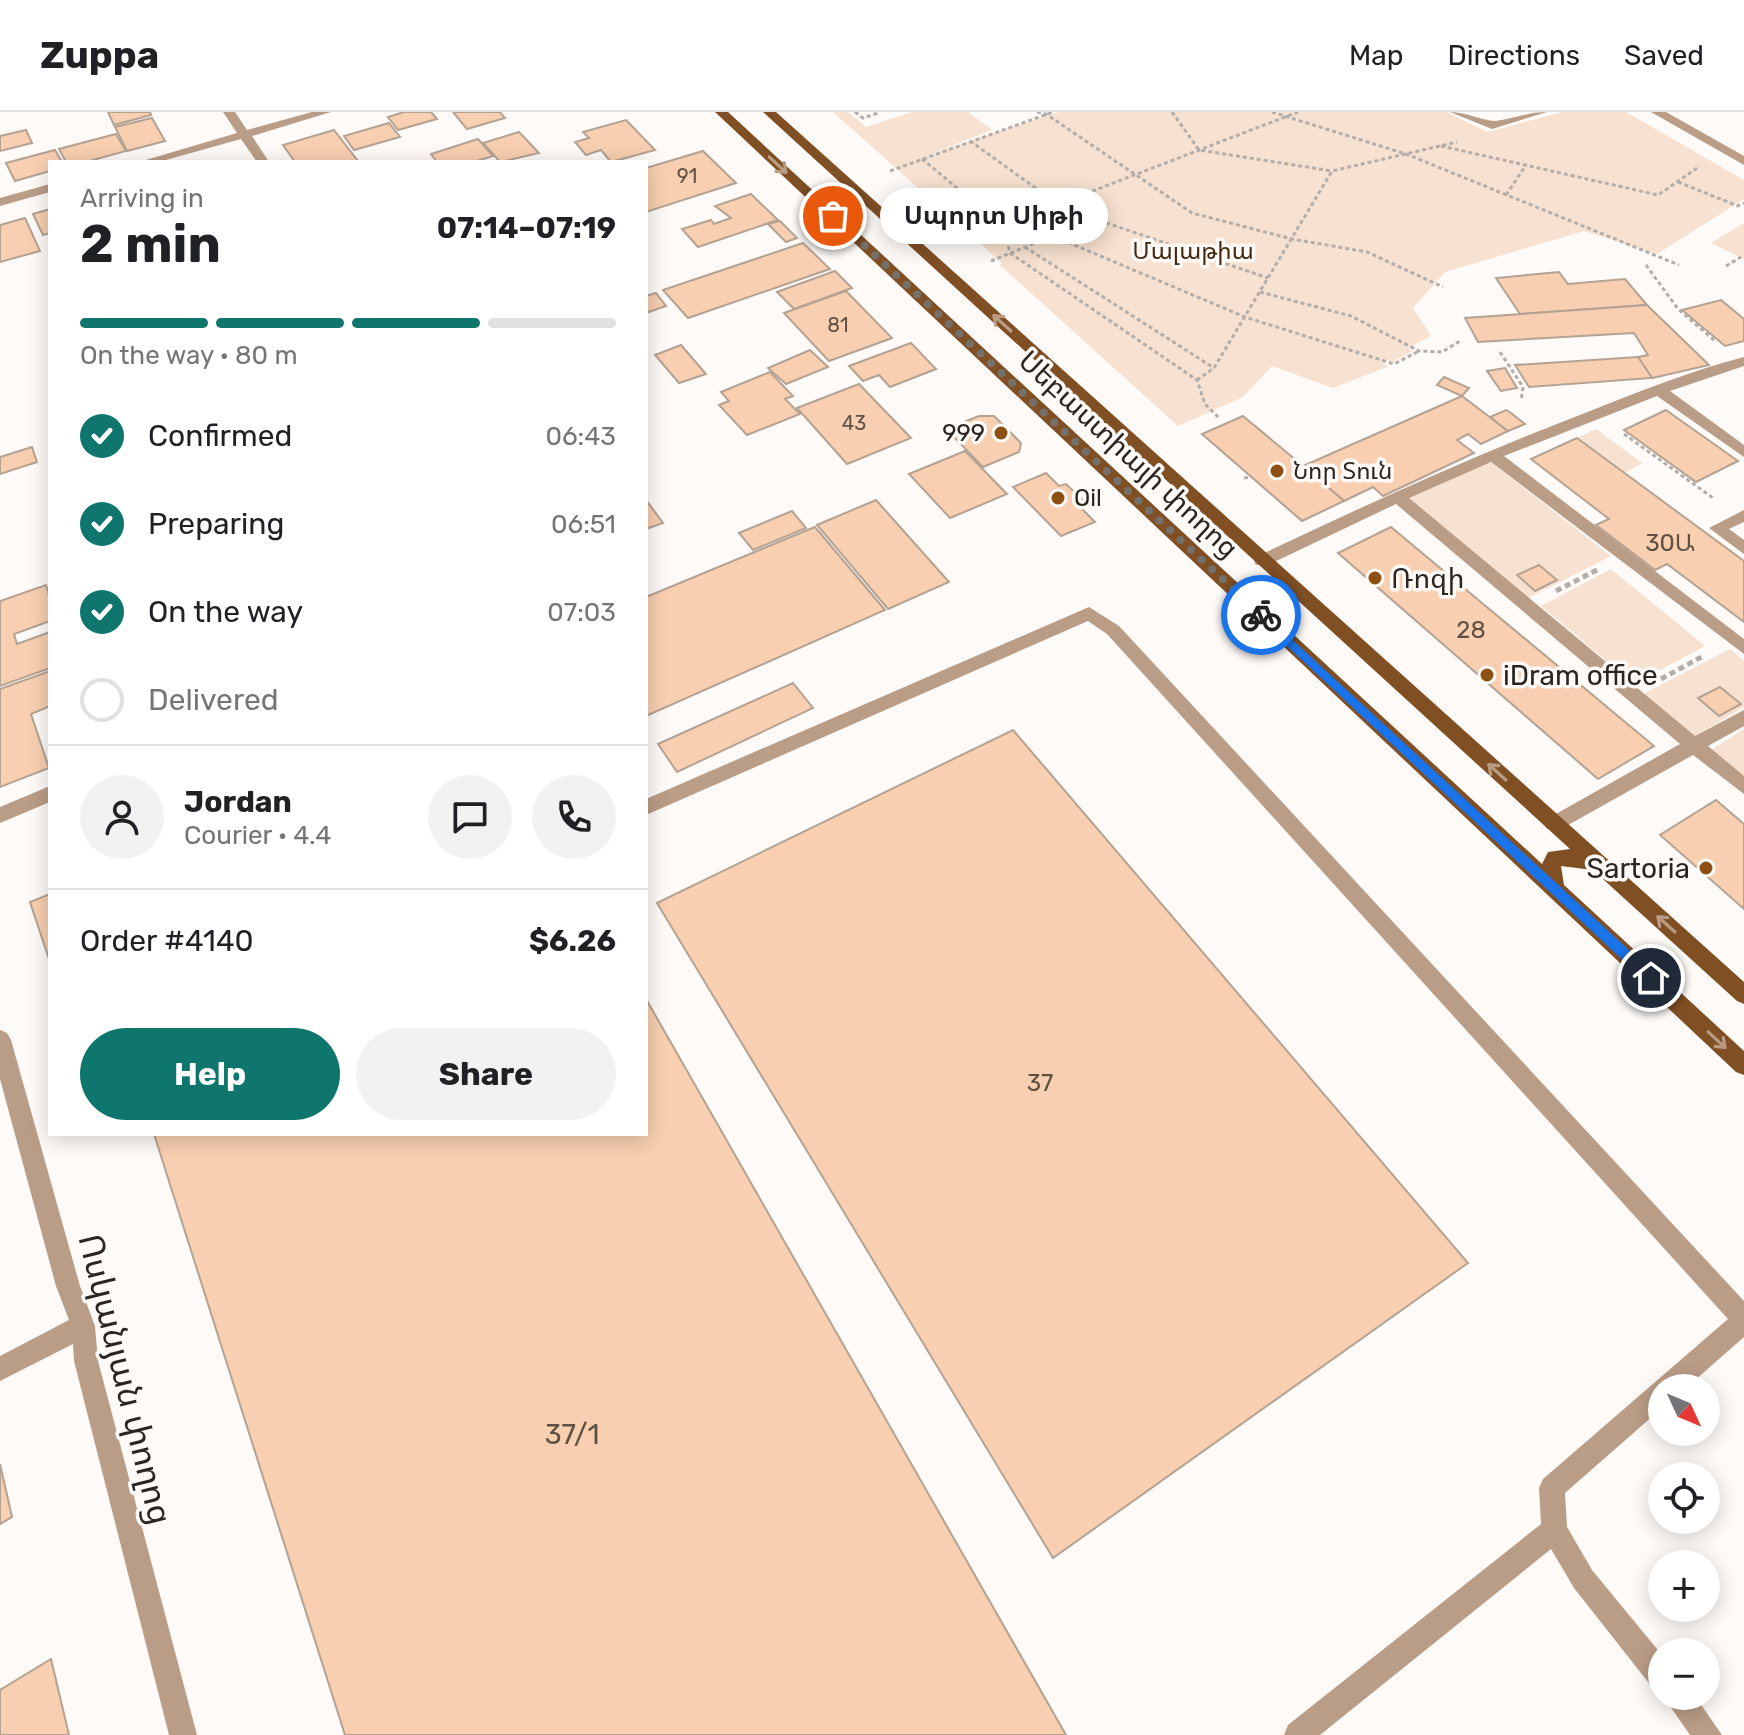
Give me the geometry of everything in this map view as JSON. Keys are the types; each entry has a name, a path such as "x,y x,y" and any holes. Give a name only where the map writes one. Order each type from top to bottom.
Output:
{"main road":[{"name":"Սեբաստիայի փողոց","path":"721,112 1744,1065"},
{"name":"Սեբաստիայի փողոց","path":"769,112 1744,995"},
{"path":"1557,891 1550,873 1550,864 1555,858 1570,857 1600,865"}],"street":[{"path":"229,112 262,160"},
{"path":"152,160 325,112"},
{"path":"1456,112 1492,125 1541,112"},
{"path":"1657,112 1744,161"},
{"path":"0,202 48,189"},
{"path":"1262,561 1491,454 1594,412 1744,361"},
{"path":"1657,389 1744,452"},
{"path":"1491,454 1739,644"},
{"path":"1396,496 1744,787"},
{"path":"1742,516 1717,528 1744,548"},
{"path":"648,806 1089,613 1113,630 1744,1320 1683,1374"},
{"path":"1554,824 1744,717"},
{"path":"0,815 48,795"},
{"name":"Ոսկանյան փողոց","path":"0,1040 68,1286 83,1326 86,1361 183,1735"},
{"path":"0,1369 83,1326"},
{"path":"1648,1404 1552,1488 1554,1530 1583,1579 1648,1660"},
{"path":"1298,1735 1554,1530"},
{"path":"1688,1710 1708,1735"}],"path":[{"path":"855,112 863,118 878,113"},
{"path":"1037,112 1046,114 1184,209 1202,217 1292,239 1367,252 1443,287"},
{"path":"890,171 1053,112"},
{"path":"1172,112 1199,150 1332,171 1440,146 1658,195 1722,150"},
{"path":"1272,112 1406,154 1679,265"},
{"path":"968,239 1298,112"},
{"path":"970,141 1058,204 1268,278"},
{"path":"922,159 1003,226 1010,253 1197,380 1205,404 1220,419"},
{"path":"1506,195 1526,165"},
{"path":"1197,380 1214,368 1332,171"},
{"path":"1677,182 1738,206 1744,203"},
{"path":"1027,216 1053,236 1245,317 1394,364 1419,351"},
{"path":"991,261 1077,226 1089,217"},
{"path":"1025,247 1214,368"},
{"path":"1726,266 1741,257"},
{"path":"1646,265 1678,309 1723,347"},
{"path":"1260,292 1351,316 1419,351 1442,352 1460,341"},
{"path":"1500,352 1523,387 1521,401"},
{"path":"1594,412 1742,516"},
{"path":"1244,478 1251,477"},
{"path":"1526,605 1623,557"},
{"path":"1632,695 1739,644"}],"green space":[{"name":"Մալաթիա","path":"833,112 848,112 866,127 912,112 968,112 992,130 928,155 1058,112 1446,112 1488,132 1562,112 1626,112 1744,180 1744,199 1657,254 1584,231 1445,272 1413,308 1431,336 1408,348 1412,351 1393,362 1386,360 1381,363 1389,366 1333,388 1272,366 1243,397 1178,426"},
{"path":"1744,223 1744,259 1711,243"},
{"path":"1596,429 1642,463 1625,473 1577,438"},
{"path":"1489,461 1611,556 1528,598 1407,497"},
{"path":"1611,569 1705,646 1634,684 1541,606"},
{"path":"1730,649 1744,661 1744,707 1693,737 1643,694"},
{"path":"1744,729 1744,775 1743,776 1711,750"}],"building":[{"path":"108,112 150,112 151,115 114,125"},
{"path":"404,112 431,112 437,119 398,130 388,117"},
{"path":"453,112 500,112 505,118 467,129"},
{"path":"152,118 165,141 127,151 115,127"},
{"path":"626,120 655,150 618,160 609,160 601,150 586,155 575,142 589,138 583,132"},
{"path":"389,123 400,137 354,150 344,136"},
{"path":"26,130 32,143 0,151 0,136"},
{"path":"334,130 357,160 294,160 283,145"},
{"path":"519,132 539,153 498,160 483,143"},
{"path":"116,134 126,151 93,160 65,160 59,149"},
{"path":"478,139 493,156 480,160 436,160 431,154"},
{"path":"55,150 61,160 48,160 48,172 15,181 6,163"},
{"path":"703,151 736,183 648,211 648,167"},
{"path":"751,194 778,220 698,247 682,229 711,220 714,224 731,218 715,206"},
{"path":"48,210 48,234 43,235 33,214"},
{"path":"25,218 40,251 0,262 0,225"},
{"path":"780,221 797,238 786,242 768,224"},
{"path":"803,243 830,269 688,318 663,290"},
{"path":"835,271 852,288 794,309 777,292"},
{"path":"1559,272 1568,284 1625,279 1647,305 1520,314 1496,278"},
{"path":"846,291 892,338 829,361 784,313"},
{"path":"656,293 666,306 648,312 648,295"},
{"path":"1721,300 1744,319 1744,341 1725,346 1682,310"},
{"path":"1647,305 1709,365 1652,378 1638,357 1648,355 1634,333 1478,342 1465,318"},
{"path":"911,343 936,369 890,387 879,375 863,381 849,366"},
{"path":"681,345 706,374 679,383 655,355"},
{"path":"810,350 828,367 786,384 768,368"},
{"path":"1638,357 1652,378 1529,387 1515,365"},
{"path":"1505,368 1517,388 1501,391 1487,371"},
{"path":"770,372 793,396 785,399 800,414 747,435 719,405 729,401 721,392"},
{"path":"1444,377 1469,388 1462,396 1437,385"},
{"path":"859,384 911,438 847,464 797,408"},
{"path":"1462,396 1508,431 1481,444 1468,434 1457,440 1474,453 1383,496 1373,487 1344,501 1303,466"},
{"path":"1506,410 1525,424 1508,431 1490,417"},
{"path":"1666,410 1738,461 1696,482 1624,430"},
{"path":"979,416 994,416 1021,443 1019,452 983,467 946,429"},
{"name":"Նոր Տուն","path":"1243,416 1344,501 1302,521 1202,434"},
{"path":"1577,438 1744,561 1744,622 1667,564 1655,570 1596,525 1609,519 1531,459"},
{"path":"32,447 37,462 0,474 0,457"},
{"path":"965,451 1007,494 950,518 909,474"},
{"path":"1046,473 1059,486 1066,484 1089,506 1082,509 1095,522 1061,536 1013,487"},
{"path":"876,500 949,582 888,609 817,525"},
{"path":"648,503 663,523 648,528"},
{"path":"792,511 806,528 753,550 739,533"},
{"path":"815,527 885,610 648,715 648,596"},
{"path":"1391,527 1654,746 1598,779 1338,553"},
{"path":"1539,565 1557,580 1535,591 1517,575"},
{"path":"46,585 48,592 48,622 14,634 17,644 48,633 48,669 0,686 0,601"},
{"path":"48,672 48,707 31,714 48,768 0,787 0,689"},
{"path":"793,683 813,708 677,772 658,744"},
{"path":"1720,687 1741,704 1719,716 1698,698"},
{"path":"1013,730 1468,1263 1053,1558 657,903"},
{"path":"1716,800 1744,824 1744,909 1660,835"},
{"path":"48,895 48,956 30,902"},
{"path":"648,1003 1066,1735 345,1735 155,1136 648,1136"},
{"path":"0,1464 12,1517 0,1524"},
{"path":"51,1659 69,1735 0,1735 0,1690"}],"way so far":[{"path":"833,216 1261,615"}],"place":[{"name":"Սպորտ Սիթի","path":"833,216"},
{"name":"999","path":"1001,433"},
{"name":"Նոր Տուն","path":"1277,471"},
{"name":"Oil","path":"1058,498"},
{"name":"Ռոզի","path":"1375,578"},
{"name":"iDram office","path":"1487,675"},
{"name":"Sartoria","path":"1706,868"}],"route":[{"path":"1261,615 1651,978"}]}
